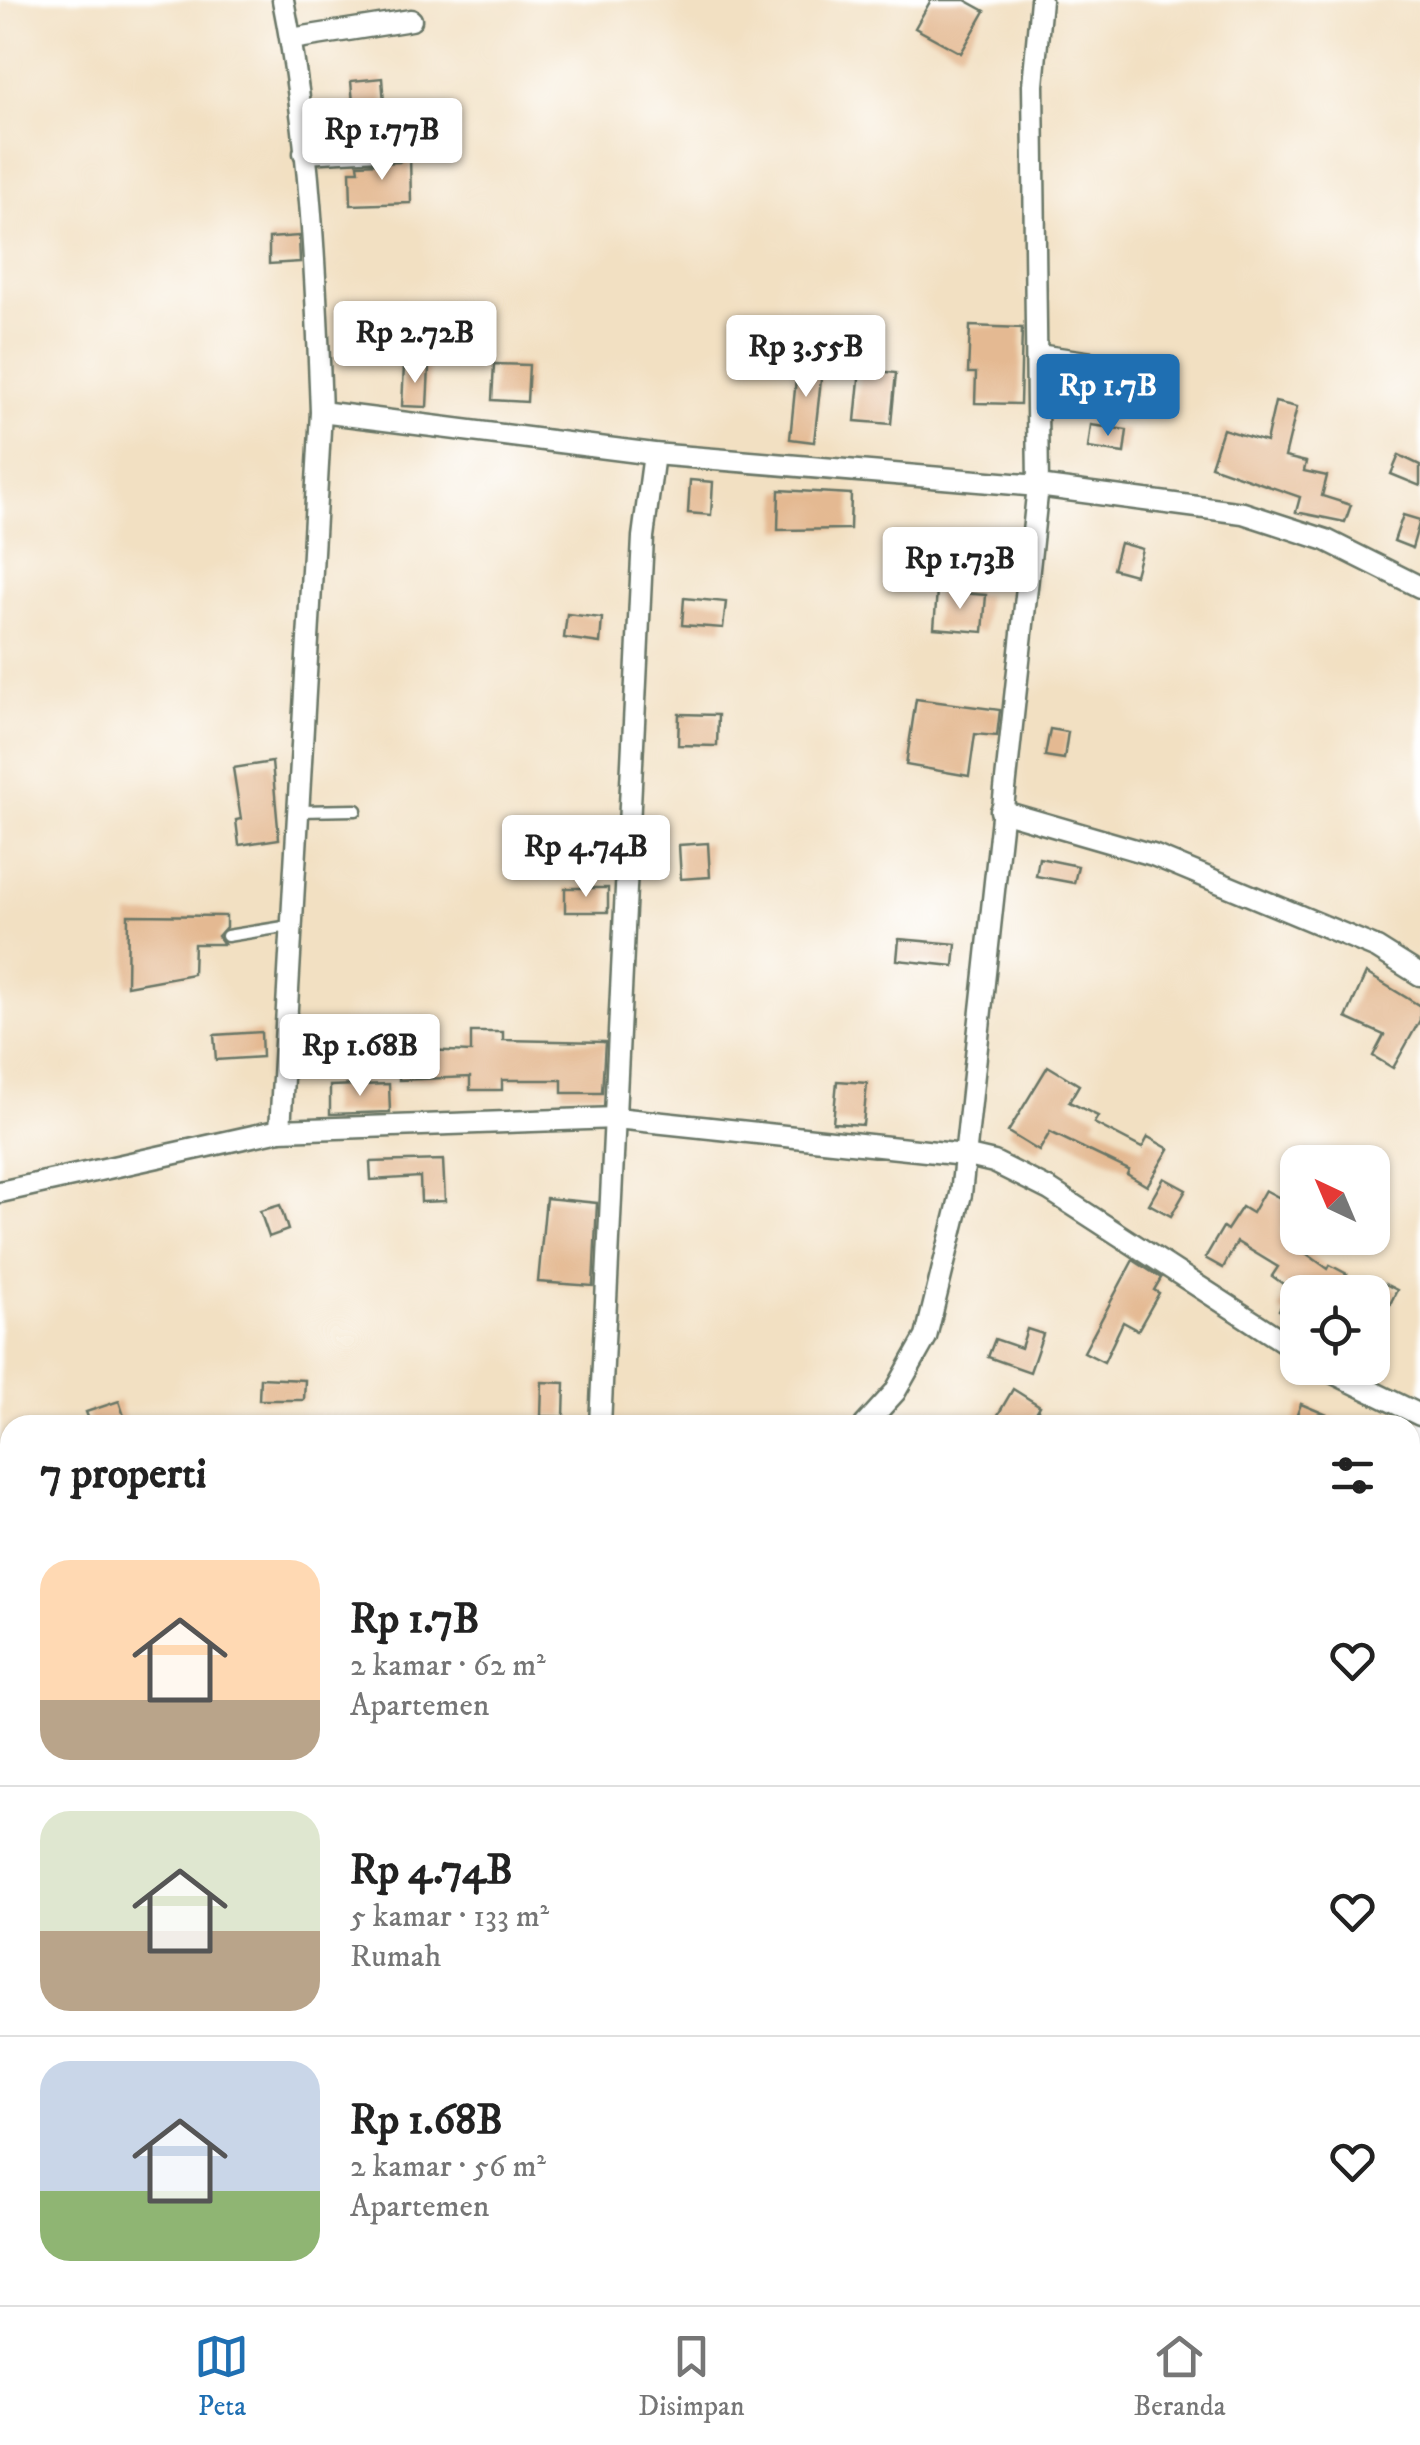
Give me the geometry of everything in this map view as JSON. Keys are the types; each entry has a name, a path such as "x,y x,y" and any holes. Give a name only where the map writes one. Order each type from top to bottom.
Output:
{"street":[{"path":"280,1130 320,412 304,153 283,0"},
{"path":"874,1415 895,1392 926,1338 953,1232 964,1155 1038,486 1033,85 1042,0"},
{"path":"291,39 410,20"},
{"path":"304,153 398,148"},
{"path":"1038,356 1120,367"},
{"path":"320,412 654,454 1038,486 1254,516 1326,540 1420,587"},
{"path":"601,1415 643,537 654,454"},
{"path":"1001,811 1170,862 1245,897 1378,948 1420,975"},
{"path":"0,1192 280,1130 616,1118 964,1155 994,1162 1050,1190 1280,1340"},
{"path":"1357,1385 1418,1415"}],"lane":[{"path":"299,811 356,810"},
{"path":"227,936 290,926"}],"building":[{"path":"931,0 965,0 985,11 961,53 915,28"},
{"path":"382,78 386,128 416,126 418,149 411,150 409,140 398,134 356,136 351,81"},
{"path":"410,155 411,203 351,205 350,171 359,171 358,164 399,162"},
{"path":"299,236 300,262 269,264 269,238"},
{"path":"970,326 1022,328 1020,404 975,403 976,373 968,373"},
{"path":"798,359 823,362 814,442 790,439"},
{"path":"494,364 529,365 527,402 492,400"},
{"path":"404,365 429,367 427,407 402,406"},
{"path":"860,369 896,373 891,424 855,421"},
{"path":"1275,402 1297,407 1285,457 1306,462 1304,471 1327,476 1322,496 1351,505 1345,522 1296,512 1300,497 1211,466 1223,429 1266,442"},
{"path":"1091,425 1127,430 1124,453 1088,448"},
{"path":"1399,455 1420,465 1420,486 1391,474"},
{"path":"690,480 713,482 711,515 688,513"},
{"path":"779,490 851,494 850,529 778,530"},
{"path":"1403,515 1420,520 1412,548 1394,541"},
{"path":"1120,543 1142,549 1135,575 1113,569"},
{"path":"937,591 986,595 983,632 934,628"},
{"path":"684,598 726,602 723,628 682,625"},
{"path":"567,614 602,618 600,643 564,638"},
{"path":"916,699 1000,710 997,736 975,734 969,776 906,765"},
{"path":"679,714 718,715 717,746 678,745"},
{"path":"1050,729 1068,732 1064,759 1045,756"},
{"path":"272,762 279,839 239,845 236,820 241,819 233,768"},
{"path":"708,843 710,877 681,879 679,845"},
{"path":"1039,858 1078,866 1074,883 1036,876"},
{"path":"565,888 608,888 608,912 565,912"},
{"path":"128,915 226,916 226,927 218,936 224,944 194,944 193,974 127,986"},
{"path":"899,939 956,944 954,966 897,960"},
{"path":"1366,973 1420,1006 1420,1020 1393,1068 1373,1056 1384,1035 1346,1018"},
{"path":"401,1031 425,1031 425,1050 471,1052 471,1032 503,1032 503,1040 605,1042 602,1093 562,1093 562,1080 502,1080 502,1090 470,1090 470,1077 399,1080"},
{"path":"261,1032 262,1057 216,1060 214,1035"},
{"path":"1048,1066 1079,1085 1069,1102 1098,1116 1094,1123 1142,1148 1148,1137 1169,1149 1147,1186 1127,1174 1129,1170 1050,1132 1039,1151 1008,1132"},
{"path":"837,1081 867,1083 863,1125 833,1123"},
{"path":"389,1084 390,1112 330,1114 330,1086"},
{"path":"443,1160 445,1201 421,1202 420,1177 371,1180 370,1162"},
{"path":"1164,1178 1186,1190 1171,1216 1149,1204"},
{"path":"1265,1190 1280,1198 1280,1255 1308,1255 1328,1269 1330,1265 1346,1275 1280,1275 1280,1282 1272,1276 1278,1267 1237,1242 1223,1268 1205,1258 1223,1227 1227,1230 1242,1207 1252,1213"},
{"path":"546,1198 597,1203 593,1286 538,1282"},
{"path":"280,1205 288,1230 269,1237 260,1211"},
{"path":"1133,1260 1161,1278 1154,1290 1159,1293 1138,1330 1123,1322 1104,1362 1084,1352"},
{"path":"1027,1329 1043,1334 1030,1372 988,1357 995,1339 1021,1348"},
{"path":"260,1378 305,1380 304,1400 259,1400"},
{"path":"542,1382 565,1383 564,1415 541,1415"},
{"path":"1013,1389 1040,1406 1035,1415 998,1415"},
{"path":"119,1401 124,1415 87,1415 86,1412"},
{"path":"1301,1404 1327,1415 1297,1415"}]}
